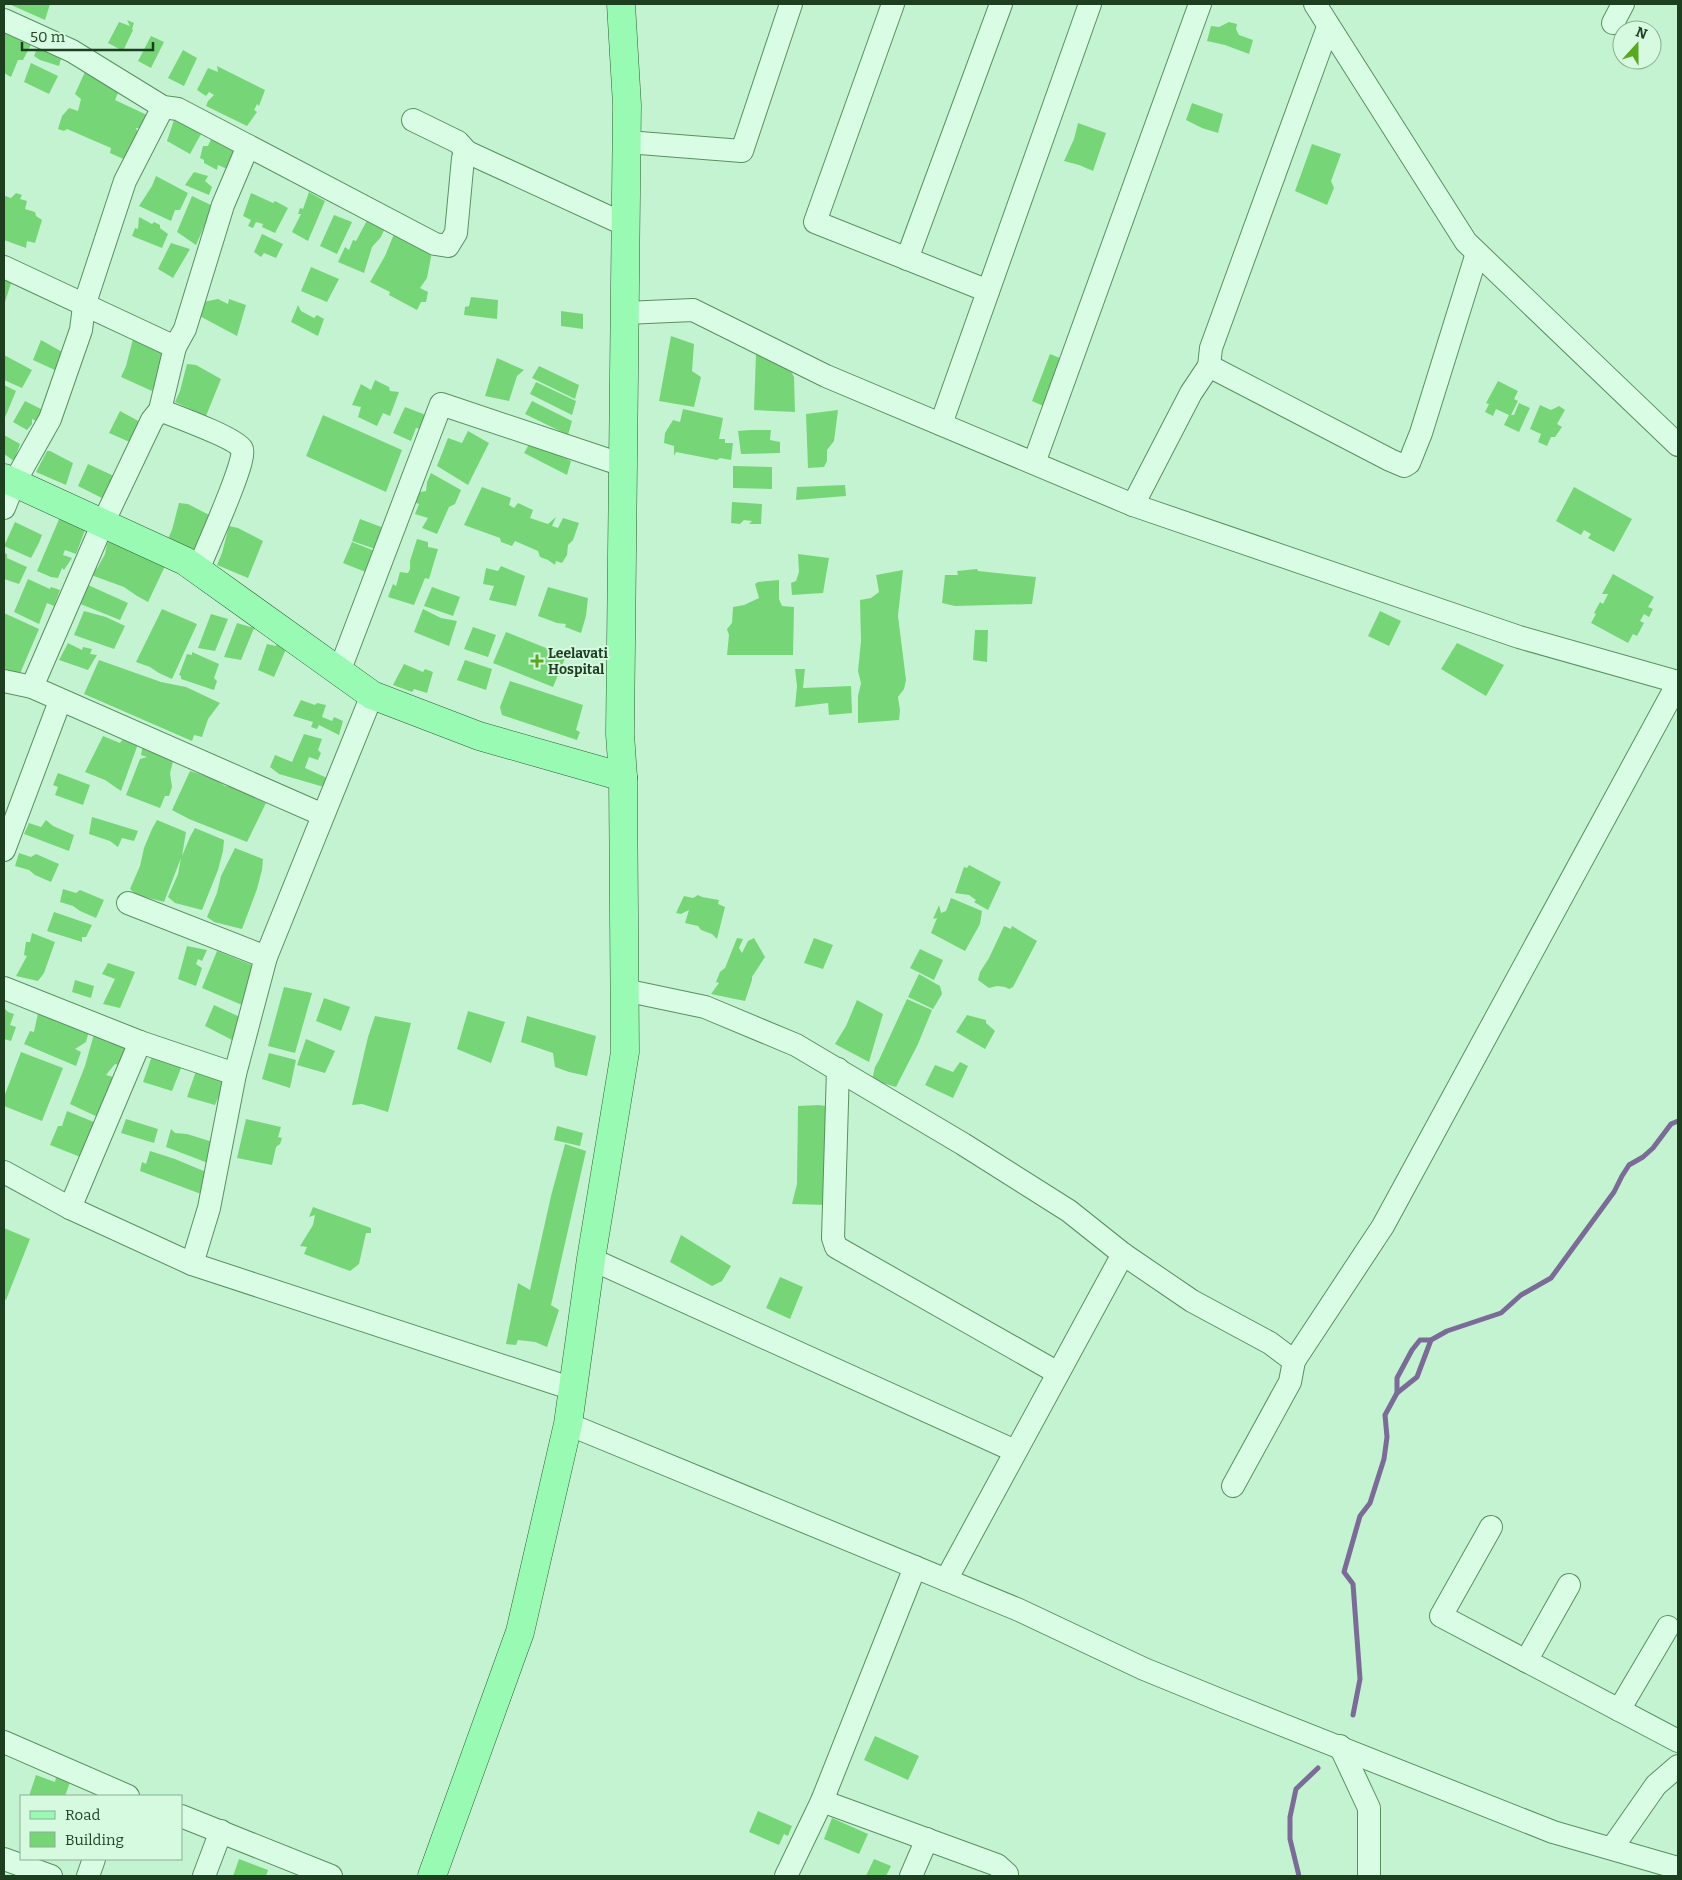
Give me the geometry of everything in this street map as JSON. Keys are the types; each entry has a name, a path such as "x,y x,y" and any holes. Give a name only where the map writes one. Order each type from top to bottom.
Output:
{"main road":[{"path":"432,1876 520,1632 568,1424 591,1259 625,1052 623,776 620,734 627,105 622,4"},
{"path":"9,480 185,561 372,695 479,736 623,776"}],"street":[{"path":"627,142 742,151 791,4"},
{"path":"893,4 815,222 988,292"},
{"path":"907,259 1001,4"},
{"path":"941,424 1090,4"},
{"path":"1034,463 1200,4"},
{"path":"1315,4 1466,242 1678,445"},
{"path":"1614,20 1623,4"},
{"path":"4,20 72,51 164,107 178,109 434,244 448,246 456,233 463,158 467,152"},
{"path":"1133,505 1191,393 1209,366 1211,348 1328,27"},
{"path":"4,508 9,480 50,420 81,330 84,306 126,181 164,107"},
{"path":"413,120 458,142 467,152 626,225"},
{"path":"32,687 102,523 152,420 160,410 175,347 185,329 223,205 248,146"},
{"path":"1209,366 1404,466 1409,463 1421,433 1477,253"},
{"path":"4,267 175,347"},
{"path":"625,313 693,310 826,376 1133,505 1519,638 1678,682 1383,1226 1294,1361 1290,1382 1233,1486"},
{"path":"339,672 441,404 623,464"},
{"path":"160,410 229,440 242,448 244,454 198,570"},
{"path":"4,681 32,687 60,701 323,815"},
{"path":"192,1264 209,1208 235,1074 266,957 372,695"},
{"path":"4,850 60,701"},
{"path":"128,902 266,957"},
{"path":"4,988 140,1042 235,1074"},
{"path":"624,990 705,1007 796,1045 963,1144 1069,1211 1123,1254 1192,1300 1270,1343 1294,1361"},
{"path":"70,1208 140,1042"},
{"path":"838,1069 833,1238 836,1247 1058,1373"},
{"path":"4,1172 70,1208 192,1264 573,1389"},
{"path":"946,1580 1123,1254"},
{"path":"591,1259 1016,1451"},
{"path":"568,1424 1019,1610 1144,1668 1225,1702 1553,1832 1678,1868"},
{"path":"1492,1527 1441,1616 1678,1741"},
{"path":"786,1876 822,1801 915,1567"},
{"path":"1526,1661 1569,1585"},
{"path":"1619,1710 1668,1627"},
{"path":"4,1742 121,1795"},
{"path":"1340,1746 1368,1808 1369,1876"},
{"path":"1612,1848 1656,1785 1678,1766"},
{"path":"822,1801 997,1865 1007,1876"},
{"path":"182,1816 331,1876"},
{"path":"204,1876 221,1831"},
{"path":"910,1876 927,1839"},
{"path":"4,1859 51,1876"},
{"path":"88,1876 94,1860"}],"building":[{"path":"9,4 50,4 45,20"},
{"path":"127,20 134,23 133,30 123,51 108,43 119,22 130,26"},
{"path":"1229,22 1237,24 1236,29 1239,35 1253,40 1249,54 1225,45 1207,41 1211,26 1219,27"},
{"path":"5,31 34,39 23,60 18,60 11,77 4,73"},
{"path":"151,36 164,42 151,68 138,61"},
{"path":"39,44 62,55 59,66 34,56"},
{"path":"183,50 197,58 184,86 168,78"},
{"path":"31,63 58,76 49,94 24,82"},
{"path":"88,65 121,86 115,100 147,115 141,128 136,128 139,136 130,162 110,153 111,148 67,129 64,131 58,129 62,116 69,108 78,111 81,99 75,94"},
{"path":"217,66 265,90 259,106 257,104 254,110 257,112 247,126 206,106 214,95 209,92 206,96 197,90 208,68 218,72"},
{"path":"1192,103 1223,114 1218,133 1186,120"},
{"path":"176,114 206,125 190,154 167,141"},
{"path":"1078,123 1106,133 1093,171 1064,161 1074,139"},
{"path":"214,133 237,144 227,169 218,165 217,170 204,163 204,160 200,158 203,146 208,146"},
{"path":"1312,144 1341,154 1331,181 1334,188 1327,205 1295,191"},
{"path":"194,172 208,176 205,181 212,187 209,195 185,185"},
{"path":"156,176 188,193 180,210 175,210 171,221 139,206"},
{"path":"309,192 325,201 308,241 292,232 301,214 298,214 300,208 303,209"},
{"path":"16,193 22,195 20,199 27,201 25,209 35,212 36,216 42,220 35,243 27,241 26,248 4,240 4,197 11,198"},
{"path":"251,193 273,203 275,201 288,208 275,233 262,227 263,224 256,222 253,228 248,226 251,220 243,216"},
{"path":"192,196 213,206 196,245 177,232"},
{"path":"334,215 352,222 337,254 320,246"},
{"path":"370,215 388,221 381,237 372,247 364,273 338,262 345,247 349,250 353,240 356,241"},
{"path":"139,217 152,224 154,222 160,225 160,228 168,234 162,248 132,236 135,228 138,229"},
{"path":"262,234 283,244 276,258 264,253 261,257 254,252"},
{"path":"394,234 432,252 427,278 420,288 428,292 426,302 421,302 417,310 389,295 390,292 370,282 385,256"},
{"path":"171,243 190,249 173,278 158,269"},
{"path":"311,267 339,279 327,302 301,291"},
{"path":"4,270 14,274 4,305"},
{"path":"471,297 498,300 497,319 464,315 465,307 469,306"},
{"path":"218,299 228,304 229,299 246,305 237,336 194,313 198,303"},
{"path":"298,305 301,311 314,318 317,315 324,319 318,336 291,322"},
{"path":"561,311 583,314 583,329 561,326"},
{"path":"671,336 694,344 692,371 701,377 694,407 659,401"},
{"path":"133,339 167,354 152,391 121,377"},
{"path":"41,340 64,353 57,371 33,360"},
{"path":"766,352 787,363 794,377 795,412 754,410 756,354"},
{"path":"1050,354 1060,358 1059,370 1048,408 1032,401"},
{"path":"4,355 32,370 22,388 4,380"},
{"path":"497,358 524,370 517,376 509,401 485,396"},
{"path":"187,364 196,365 221,379 206,416 175,402"},
{"path":"539,366 579,385 575,399 532,378"},
{"path":"375,380 389,387 390,391 399,392 390,416 383,413 377,426 358,417 361,407 352,405 361,384 371,390"},
{"path":"1498,381 1518,391 1514,399 1518,401 1511,415 1514,415 1519,403 1530,408 1519,432 1504,425 1509,415 1496,409 1493,416 1485,412 1489,404 1486,403"},
{"path":"536,382 576,401 572,415 530,394"},
{"path":"4,385 16,391 4,420"},
{"path":"25,401 43,410 38,422 32,419 32,424 27,430 13,422"},
{"path":"532,401 572,421 568,435 525,414"},
{"path":"1540,405 1551,410 1559,406 1565,410 1557,424 1562,427 1555,437 1551,437 1547,446 1538,442 1541,434 1530,429"},
{"path":"405,407 426,415 421,429 416,428 411,441 393,433"},
{"path":"683,409 723,418 719,439 725,439 725,443 733,443 731,460 720,458 717,460 676,452 674,456 674,446 664,443 665,433 673,420 680,422"},
{"path":"838,410 834,441 827,450 827,461 824,467 808,468 806,414"},
{"path":"120,411 144,424 132,443 109,433"},
{"path":"323,415 402,450 386,492 306,456"},
{"path":"771,430 770,440 780,442 780,453 741,454 738,431"},
{"path":"468,431 489,443 468,485 437,466 448,438 462,443"},
{"path":"4,435 20,444 14,461 4,454"},
{"path":"531,441 571,461 567,475 524,453"},
{"path":"47,451 73,463 66,485 36,472"},
{"path":"88,464 114,476 102,498 78,486"},
{"path":"733,466 772,467 772,489 733,488"},
{"path":"431,473 461,490 455,504 449,507 437,534 422,528 428,518 415,514 419,504 413,502 420,492 426,491"},
{"path":"845,485 846,496 796,500 797,487"},
{"path":"482,487 511,498 509,505 514,508 518,503 533,510 530,518 548,524 556,517 552,526 558,528 563,518 579,523 573,540 568,545 567,555 562,563 556,561 555,565 540,557 538,551 515,541 512,546 501,542 500,538 464,525"},
{"path":"1574,487 1632,519 1614,552 1588,538 1591,534 1584,530 1581,535 1556,521"},
{"path":"732,502 762,504 761,524 749,524 752,521 744,520 740,524 731,523"},
{"path":"179,503 188,504 213,517 198,555 167,541"},
{"path":"60,517 72,524 74,522 87,525 76,554 65,550 63,555 72,558 64,570 62,568 58,578 37,571"},
{"path":"360,519 384,528 375,549 352,541"},
{"path":"15,522 42,535 31,558 4,546"},
{"path":"229,526 238,528 263,541 248,578 217,565"},
{"path":"112,538 166,564 148,602 124,587 91,575 98,567 105,554 107,544"},
{"path":"417,539 428,542 428,547 438,549 429,579 425,578 414,605 388,597 393,584 396,586 400,572 408,573 410,569 410,561"},
{"path":"352,542 375,551 368,573 343,563"},
{"path":"4,553 7,554 7,558 27,567 19,584 4,579"},
{"path":"798,554 829,558 823,593 792,595 791,583 796,581 799,572"},
{"path":"501,566 525,576 516,606 489,600 494,586 483,584 486,568 498,571"},
{"path":"977,569 978,571 1036,577 1032,604 955,606 942,603 945,575 958,575 957,571"},
{"path":"903,570 898,616 906,680 904,689 898,697 899,720 858,723 858,696 861,683 858,671 861,641 860,600 871,598 879,592 876,575"},
{"path":"1613,574 1654,597 1648,607 1653,609 1649,617 1644,614 1640,621 1644,623 1637,636 1633,634 1628,643 1591,623 1600,602 1603,604 1608,594 1602,594"},
{"path":"28,579 50,589 51,587 60,590 54,606 47,603 39,624 14,612"},
{"path":"779,580 779,599 782,606 794,607 793,655 727,655 729,635 727,629 732,623 733,607 744,605 759,598 755,584 758,582"},
{"path":"88,585 128,603 120,620 78,603"},
{"path":"432,587 460,597 453,616 424,606"},
{"path":"548,587 588,598 586,616 581,633 565,627 566,624 557,623 538,616"},
{"path":"162,609 197,624 172,679 136,662"},
{"path":"423,609 441,618 457,621 449,646 414,632"},
{"path":"84,611 106,617 125,626 114,649 74,635"},
{"path":"1380,611 1401,621 1389,646 1368,636"},
{"path":"4,613 39,629 19,676 4,668"},
{"path":"211,614 228,619 215,651 198,648"},
{"path":"237,623 254,628 241,660 224,657"},
{"path":"473,627 496,635 488,657 464,649"},
{"path":"975,630 988,630 987,662 973,660"},
{"path":"506,632 566,656 553,687 493,663"},
{"path":"279,636 290,640 274,677 258,670 267,644 276,646"},
{"path":"68,643 82,650 83,647 92,649 90,654 97,655 88,670 59,660"},
{"path":"1457,643 1504,665 1486,696 1441,669"},
{"path":"192,652 219,664 214,678 217,681 214,690 181,679 179,675 187,654 192,655"},
{"path":"99,660 161,682 186,687 220,703 208,719 202,737 194,735 192,741 84,694"},
{"path":"465,660 492,669 486,690 457,680"},
{"path":"404,664 423,672 425,669 433,672 427,693 414,689 412,692 393,685"},
{"path":"795,669 805,669 803,688 851,686 852,713 829,715 828,703 795,707 797,686"},
{"path":"510,681 583,705 576,730 580,732 577,740 502,715 500,707"},
{"path":"301,700 315,705 317,703 326,705 322,717 332,721 334,717 343,721 339,735 319,725 317,729 311,727 313,722 293,716"},
{"path":"304,734 322,739 318,750 321,753 318,760 309,757 305,768 327,778 324,787 279,774 270,767 275,755 292,762"},
{"path":"103,736 120,743 122,740 138,744 121,791 105,780 85,772"},
{"path":"143,744 174,758 170,773 172,787 169,796 165,796 160,808 126,795 140,759 147,757 141,755"},
{"path":"190,771 212,778 225,786 234,787 266,803 247,842 189,819 172,810"},
{"path":"58,773 90,785 83,805 55,795 58,787 53,785"},
{"path":"92,817 138,831 134,841 122,838 118,847 110,841 89,834"},
{"path":"46,820 53,826 74,835 69,851 24,834 29,823 41,827"},
{"path":"157,820 186,832 182,856 195,828 224,840 218,870 202,910 175,903 168,897 178,874 181,858 164,902 137,895 130,889 140,866 144,848"},
{"path":"235,848 263,859 257,889 242,929 214,922 207,917 217,893 221,876"},
{"path":"19,853 31,857 36,854 59,864 51,882 35,875 29,870 15,866"},
{"path":"969,865 1001,882 988,910 974,902 976,900 969,895 955,893 964,867 967,868"},
{"path":"63,889 76,893 80,890 104,900 96,918 73,906 60,902"},
{"path":"698,895 719,900 718,904 725,907 717,939 712,934 701,930 698,926 685,923 689,910 681,914 676,913 684,896 693,898"},
{"path":"951,898 982,911 980,924 965,951 931,933 937,918 933,919 939,905 941,913 946,911"},
{"path":"54,912 92,925 86,937 82,937 82,942 47,931"},
{"path":"1004,926 1011,929 1012,926 1037,941 1013,987 1009,989 997,986 989,988 978,980 980,972 989,958"},
{"path":"32,933 55,942 44,973 38,981 16,976 27,956 24,955 26,942 30,942"},
{"path":"737,938 743,939 739,948 742,953 748,941 754,938 765,957 752,977 745,1001 711,994 719,983 716,982 720,972 725,968"},
{"path":"814,938 833,945 823,969 804,963"},
{"path":"187,946 207,950 202,961 198,959 196,964 202,968 196,986 178,979"},
{"path":"920,949 943,960 934,980 910,968"},
{"path":"217,951 252,965 242,1005 202,988"},
{"path":"108,963 135,972 120,1008 103,1004 115,979 102,974"},
{"path":"919,974 940,986 942,994 933,1009 908,997"},
{"path":"75,980 94,986 91,998 72,992"},
{"path":"284,987 312,993 295,1053 268,1046"},
{"path":"324,998 350,1007 341,1031 316,1021"},
{"path":"907,999 932,1010 918,1044 896,1087 872,1080 875,1067"},
{"path":"857,1000 883,1014 869,1062 835,1044 846,1026"},
{"path":"214,1005 242,1018 236,1042 205,1026"},
{"path":"4,1008 14,1014 10,1025 16,1027 11,1041 4,1039"},
{"path":"468,1011 505,1022 491,1063 457,1049"},
{"path":"38,1013 89,1031 86,1042 75,1049 81,1052 76,1066 24,1044 30,1031 34,1032"},
{"path":"967,1015 986,1020 986,1023 995,1031 985,1049 956,1032"},
{"path":"375,1016 411,1023 388,1112 362,1104 352,1105 368,1037"},
{"path":"527,1016 596,1036 587,1076 555,1067 553,1053 521,1042"},
{"path":"94,1034 107,1042 111,1038 128,1043 119,1065 115,1064 106,1075 117,1078 102,1119 70,1104 85,1066"},
{"path":"306,1039 335,1051 325,1073 297,1065"},
{"path":"21,1052 63,1068 42,1121 4,1106 4,1097"},
{"path":"269,1053 296,1060 290,1088 262,1079"},
{"path":"152,1056 181,1068 172,1091 143,1082"},
{"path":"960,1062 968,1066 953,1098 925,1085 935,1065 953,1072"},
{"path":"196,1071 225,1082 215,1105 187,1097"},
{"path":"819,1105 831,1107 829,1205 792,1204 797,1184 798,1106"},
{"path":"67,1111 94,1122 88,1160 50,1145 58,1126 62,1126"},
{"path":"126,1119 158,1129 154,1143 121,1133"},
{"path":"246,1119 281,1127 278,1137 282,1138 280,1144 276,1147 272,1165 237,1158"},
{"path":"557,1126 583,1133 580,1146 554,1140"},
{"path":"171,1129 175,1133 187,1134 216,1143 208,1163 166,1147"},
{"path":"565,1144 586,1151 551,1305 559,1310 547,1347 535,1342 518,1340 516,1345 506,1344 518,1283 530,1290"},
{"path":"150,1151 206,1172 201,1194 140,1171 142,1162 146,1164"},
{"path":"313,1207 371,1228 371,1233 366,1233 359,1264 350,1271 304,1254 307,1247 300,1246 313,1225 315,1215 309,1217"},
{"path":"4,1228 30,1239 6,1300 4,1299"},
{"path":"681,1235 731,1266 722,1281 712,1286 670,1262"},
{"path":"780,1277 803,1287 790,1319 766,1308"},
{"path":"875,1736 919,1756 908,1780 864,1760"},
{"path":"36,1775 55,1782 56,1777 70,1782 65,1795 29,1795"},
{"path":"758,1811 792,1826 788,1836 784,1834 779,1845 749,1832"},
{"path":"832,1818 868,1834 859,1854 824,1839"},
{"path":"239,1859 268,1870 266,1876 233,1876"},
{"path":"874,1859 891,1866 886,1876 866,1876"}],"waterway":[{"path":"1353,1715 1360,1679 1353,1584 1344,1572 1360,1516 1370,1503 1384,1459 1387,1437 1385,1415 1397,1393 1397,1378 1412,1350 1420,1340 1431,1340 1447,1331 1501,1313 1521,1295 1551,1278 1614,1192 1629,1165 1643,1157 1653,1148 1671,1124 1678,1121"},
{"path":"1397,1393 1417,1377 1431,1340"},
{"path":"1299,1876 1290,1839 1290,1817 1296,1789 1318,1768"}],"place":[{"name":"Leelavati Hospital","path":"537,661"}]}
